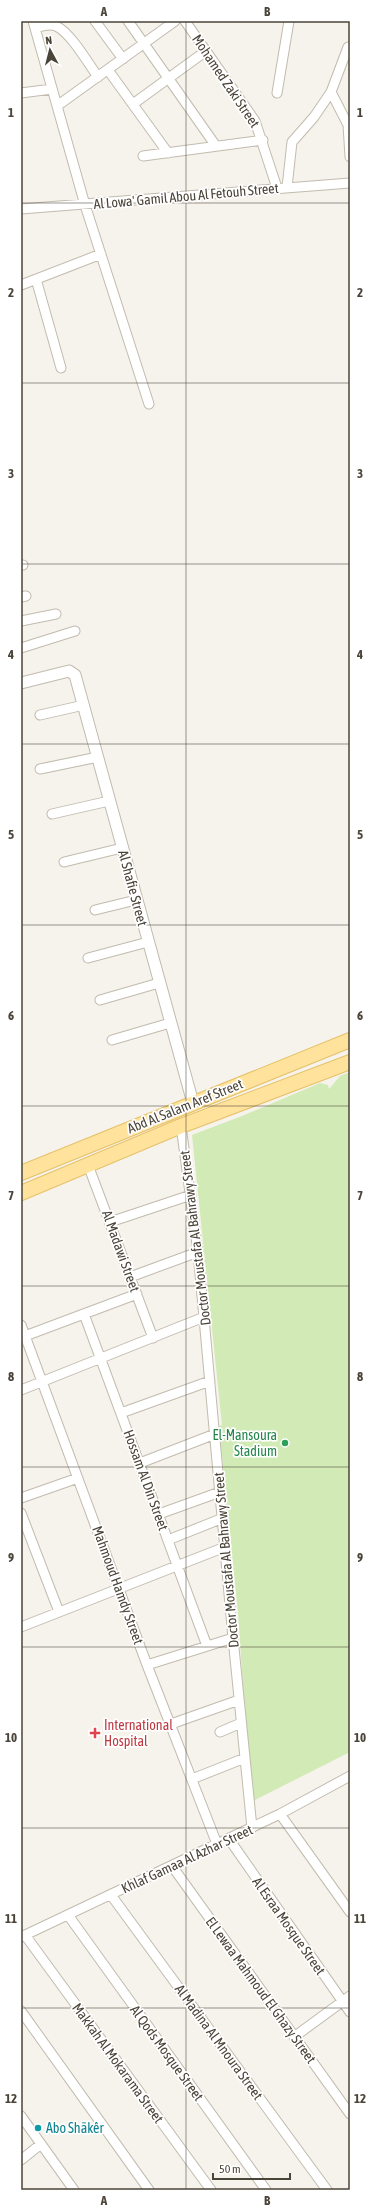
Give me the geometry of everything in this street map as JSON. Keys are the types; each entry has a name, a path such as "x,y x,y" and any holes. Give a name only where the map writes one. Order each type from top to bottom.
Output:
{"main road":[{"name":"Abd Al Salam Aref Street","path":"21,1173 350,1040"},
{"name":"Abd Al Salam Aref Street","path":"21,1193 181,1126 350,1062"}],"street":[{"path":"95,21 123,59"},
{"path":"128,21 216,146"},
{"path":"57,106 176,21"},
{"name":"Mohamed Zaki Street","path":"185,21 251,113 263,140 277,188"},
{"path":"277,93 289,21"},
{"path":"98,77 64,31 55,26 34,24 85,205 149,404"},
{"path":"287,187 292,142 314,117 331,92 348,48"},
{"path":"133,104 206,51"},
{"path":"108,70 168,153"},
{"path":"21,93 52,89"},
{"path":"331,92 348,125 350,158"},
{"path":"143,156 263,140"},
{"name":"Al Lowa' Gamil Abou Al Fetouh Street","path":"21,209 350,183"},
{"path":"21,285 101,254"},
{"path":"36,279 61,368"},
{"path":"21,621 56,614"},
{"path":"21,648 75,631"},
{"name":"Al Shafie Street","path":"21,683 65,672 73,672 75,675 193,1103"},
{"path":"40,715 84,705"},
{"path":"40,769 98,757"},
{"path":"52,814 109,801"},
{"path":"64,862 122,848"},
{"path":"95,910 136,900"},
{"path":"88,958 148,942"},
{"path":"100,1000 159,983"},
{"path":"112,1040 170,1023"},
{"name":"Doctor Moustafa Al Bahrawy Street","path":"181,1126 192,1195 198,1252 223,1518 232,1638 252,1828"},
{"name":"Al Madawi Street","path":"88,1165 153,1338"},
{"path":"110,1222 192,1195"},
{"path":"130,1277 198,1252"},
{"path":"25,1336 137,1294"},
{"name":"Hossam Al Din Street","path":"84,1314 207,1646"},
{"path":"21,1390 204,1318"},
{"name":"Mahmoud Hamdy Street","path":"21,1325 120,1588 147,1665 217,1844"},
{"path":"121,1413 210,1381"},
{"path":"140,1463 215,1434"},
{"path":"21,1498 78,1478"},
{"path":"159,1514 220,1492"},
{"path":"21,1513 59,1612"},
{"path":"168,1540 223,1518"},
{"path":"21,1627 178,1567 225,1547"},
{"path":"147,1665 232,1638"},
{"path":"171,1724 239,1700"},
{"path":"220,1732 241,1723"},
{"path":"192,1779 245,1758"},
{"name":"Khlaf Gamaa Al Azhar Street","path":"23,1936 252,1828 350,1776"},
{"path":"280,1814 350,1912"},
{"name":"Al Esraa Mosque Street","path":"229,1839 346,1999 350,2012"},
{"name":"El Lewaa Mahmoud El Ghazy Street","path":"172,1866 350,2114"},
{"name":"Al Madina Al Mnoura Street","path":"111,1895 327,2190"},
{"name":"Al Qods Mosque Street","path":"68,1915 266,2190"},
{"name":"Makkah Al Mokarama Street","path":"23,1936 211,2190"},
{"path":"294,2038 346,1999"},
{"path":"21,2011 149,2190"},
{"path":"21,2116 74,2190"},
{"path":"21,2160 41,2144"}],"green space":[{"name":"El-Mansoura Stadium","path":"350,1072 350,1752 251,1802 238,1613 219,1426 222,1425 192,1135 242,1116 320,1083 328,1085 329,1089 340,1076"}],"place":[{"name":"El-Mansoura Stadium","path":"285,1443"},
{"name":"International Hospital","path":"95,1733"},
{"name":"Abo Shäkêr","path":"38,2128"}]}
